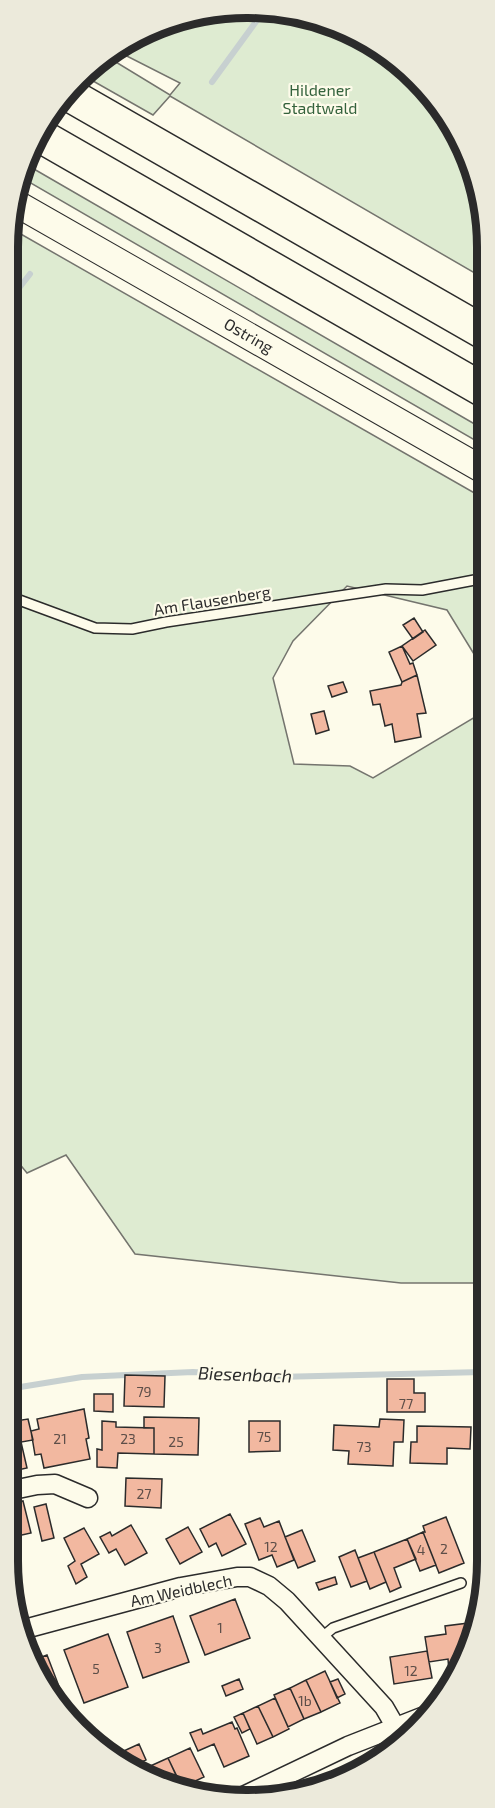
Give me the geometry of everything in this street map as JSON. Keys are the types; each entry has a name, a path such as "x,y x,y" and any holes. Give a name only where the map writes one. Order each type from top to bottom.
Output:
{"highway":[{"path":"74,97 477,328"},
{"path":"46,139 477,386"}],"main road":[{"name":"Ostring","path":"22,206 477,466"}],"street":[{"path":"18,1489 55,1484 88,1498"},
{"name":"Am Weidblech","path":"28,1628 181,1587 237,1577 250,1577 269,1586 287,1601 384,1707 395,1726"},
{"path":"256,1790 348,1746 413,1720"}],"lane":[{"name":"Am Flausenberg","path":"18,600 95,628 132,628 386,590 422,590 477,580"},
{"path":"321,1638 333,1628 461,1583"}],"green space":[{"name":"Hildener Stadtwald","path":"232,18 263,18 292,22 321,30 375,57 410,85 430,108 460,160 473,203 477,232 477,274 170,96 153,115 91,80 114,61 170,95 180,83 124,55 160,35 203,22"},
{"path":"32,168 477,425 477,441 28,181"},
{"path":"18,232 477,494 477,659 447,610 347,586 293,641 273,678 294,764 350,766 373,778 477,716 477,1283 401,1283 135,1254 66,1155 27,1173 18,1162"}],"building":[{"path":"414,618 423,632 413,639 403,625"},
{"path":"425,630 436,645 413,661 402,646"},
{"path":"402,646 410,664 413,663 417,675 402,682 389,652"},
{"path":"417,675 426,713 417,714 421,737 395,742 392,724 385,726 380,704 373,705 370,691 401,685 402,682"},
{"path":"343,682 347,692 332,697 328,686"},
{"path":"324,711 329,730 316,734 311,714"},
{"path":"125,1375 165,1376 164,1407 124,1406"},
{"path":"387,1379 414,1379 414,1393 425,1393 425,1412 387,1412"},
{"path":"94,1394 113,1394 113,1412 94,1411"},
{"path":"84,1409 90,1459 44,1468 41,1454 35,1455 31,1431 39,1429 37,1419"},
{"path":"144,1417 199,1418 198,1455 154,1454 154,1428 144,1428"},
{"path":"28,1419 33,1440 21,1442 27,1468 18,1470 18,1421"},
{"path":"380,1419 404,1420 403,1442 394,1442 393,1466 348,1464 349,1451 333,1450 334,1425 379,1427"},
{"path":"102,1421 116,1422 116,1427 154,1428 154,1454 118,1453 117,1468 97,1467 97,1449 102,1450"},
{"path":"249,1421 280,1421 280,1451 249,1452"},
{"path":"417,1426 471,1427 470,1449 447,1448 447,1464 410,1463 411,1442 417,1442"},
{"path":"126,1478 162,1479 161,1508 125,1506"},
{"path":"23,1501 31,1533 18,1536 18,1502"},
{"path":"46,1504 54,1538 42,1541 34,1507"},
{"path":"230,1514 246,1544 222,1556 216,1543 209,1547 200,1529"},
{"path":"446,1517 464,1563 439,1573 423,1532 425,1532 423,1526"},
{"path":"260,1518 264,1527 279,1521 294,1560 277,1567 272,1555 259,1560 245,1524"},
{"path":"131,1525 147,1553 125,1565 116,1549 109,1553 100,1537 110,1532 112,1536"},
{"path":"188,1527 202,1552 180,1564 166,1539"},
{"path":"84,1528 99,1554 81,1564 87,1577 76,1584 68,1566 75,1561 64,1538"},
{"path":"302,1530 315,1561 298,1568 285,1537"},
{"path":"423,1532 436,1565 420,1571 407,1539"},
{"path":"407,1539 416,1559 394,1568 401,1587 390,1592 374,1552"},
{"path":"355,1550 367,1581 351,1587 339,1557"},
{"path":"374,1552 386,1582 370,1589 358,1558"},
{"path":"335,1577 337,1584 319,1590 316,1583"},
{"path":"235,1599 250,1638 205,1655 190,1616"},
{"path":"173,1616 189,1662 143,1678 127,1632"},
{"path":"468,1623 460,1648 449,1670 448,1659 429,1662 425,1637 446,1634 445,1626"},
{"path":"108,1634 128,1687 84,1703 64,1650"},
{"path":"427,1651 432,1678 394,1684 390,1657"},
{"path":"47,1655 63,1697 49,1675 40,1658"},
{"path":"325,1671 340,1703 321,1712 306,1680"},
{"path":"239,1679 243,1689 226,1696 222,1686"},
{"path":"338,1679 345,1694 337,1698 330,1682"},
{"path":"306,1680 321,1712 304,1719 290,1688"},
{"path":"290,1688 304,1719 288,1727 274,1695"},
{"path":"275,1698 289,1729 273,1737 258,1706"},
{"path":"258,1706 273,1737 257,1744 243,1713"},
{"path":"243,1713 250,1729 242,1733 234,1717"},
{"path":"232,1722 249,1756 224,1767 214,1744 198,1751 190,1733 201,1729 203,1734"},
{"path":"139,1744 146,1760 140,1763 122,1752"},
{"path":"190,1748 204,1777 191,1783 178,1779 168,1758"},
{"path":"168,1758 178,1779 160,1773 148,1767"}],"waterway":[{"path":"212,82 259,18"},
{"path":"18,289 30,274"},
{"name":"Biesenbach","path":"18,1387 82,1377 193,1372 277,1377 477,1372"}]}
